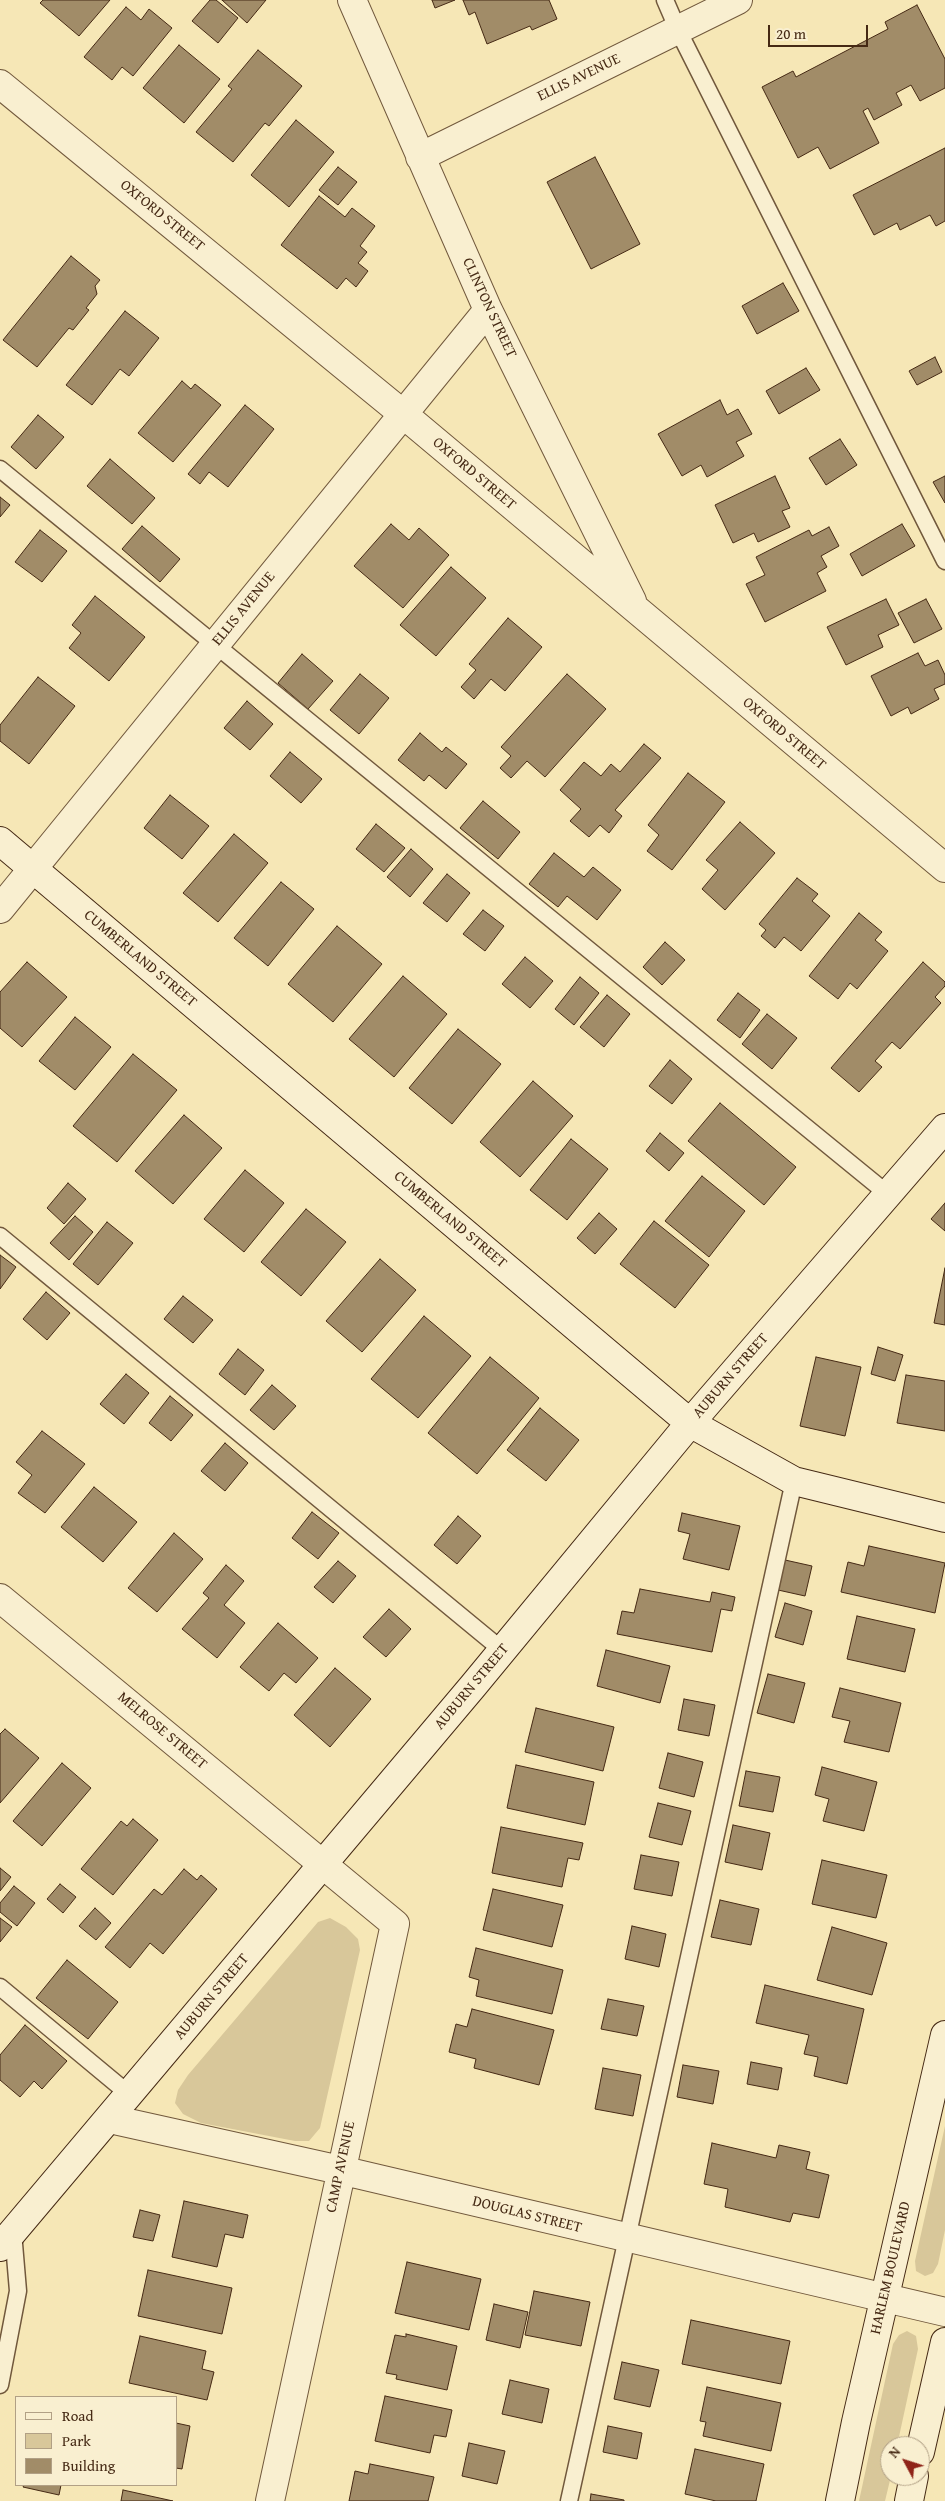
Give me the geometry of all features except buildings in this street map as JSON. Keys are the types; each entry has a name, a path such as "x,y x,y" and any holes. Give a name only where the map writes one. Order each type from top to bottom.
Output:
{"street":[{"name":"CLINTON STREET","path":"352,0 488,310 637,611"},
{"name":"ELLIS AVENUE","path":"420,157 738,0"},
{"name":"OXFORD STREET","path":"0,84 403,414 945,868"},
{"name":"ELLIS AVENUE","path":"0,909 488,310"},
{"name":"CUMBERLAND STREET","path":"0,841 690,1423 794,1481 945,1518"},
{"name":"AUBURN STREET","path":"6,2240 323,1865 690,1423 945,1128"},
{"name":"MELROSE STREET","path":"0,1598 323,1865"},
{"name":"CAMP AVENUE","path":"270,2501 394,1924 323,1865"},
{"name":"HARLEM BOULEVARD","path":"840,2501 884,2298 945,2035"},
{"name":"DOUGLAS STREET","path":"110,2119 340,2170 627,2239 945,2312"},
{"path":"924,2436 945,2342"},
{"path":"909,2501 912,2486"}],"lane":[{"path":"666,0 678,30 945,561"},
{"path":"0,469 889,1195"},
{"path":"0,1236 502,1650"},
{"path":"569,2501 794,1481"},
{"path":"0,1987 130,2095"},
{"path":"0,2384 18,2291 6,2240"}],"green space":[{"path":"330,1918 346,1927 358,1939 360,1950 320,2128 309,2141 295,2141 201,2123 183,2114 175,2103 178,2090 188,2075 318,1922"},
{"path":"945,2126 945,2230 938,2264 933,2273 925,2276 916,2271 915,2261"},
{"path":"907,2331 916,2336 918,2349 899,2436 880,2436 880,2486 889,2486 885,2501 859,2501 893,2344 899,2335"}]}
